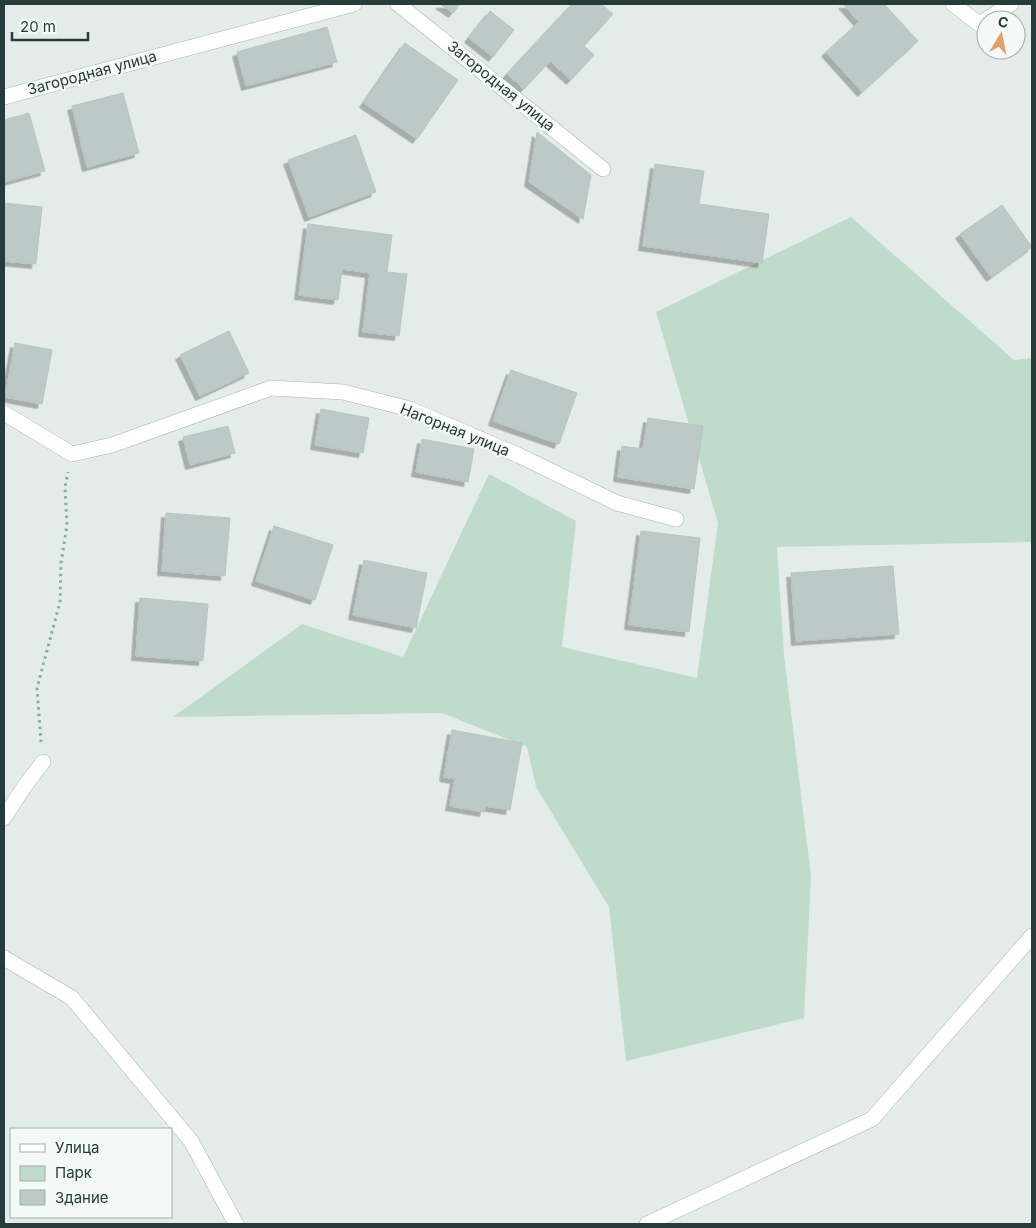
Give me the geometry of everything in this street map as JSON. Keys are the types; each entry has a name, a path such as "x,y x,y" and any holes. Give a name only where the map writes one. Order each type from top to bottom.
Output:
{"street":[{"name":"Загородная улица","path":"4,96 354,4"},
{"name":"Загородная улица","path":"398,4 603,169"},
{"path":"953,4 978,24 1011,4"},
{"name":"Нагорная улица","path":"72,454 112,446 271,388 343,392 410,409 518,455 617,503 676,519"},
{"path":"4,413 72,454"},
{"path":"4,818 43,762"},
{"path":"647,1224 872,1119 1032,936"},
{"path":"4,958 72,998 191,1141 236,1224"}],"path":[{"path":"43,762 37,688 60,602 61,563 67,525 64,487 72,454"}],"green space":[{"path":"851,217 1014,360 1032,358 1032,542 777,547 784,655 811,876 804,1018 626,1061 609,907 536,787 527,747 442,713 173,717 302,624 403,657 489,474 576,521 562,647 697,678 718,523 656,312"}],"building":[{"path":"440,4 460,4 453,13"},
{"path":"572,4 601,4 613,14 584,46 594,55 571,80 550,61 524,89 507,74"},
{"path":"843,4 884,4 918,41 862,92 826,52 859,22"},
{"path":"490,11 514,30 493,57 469,38"},
{"path":"327,27 337,62 246,86 237,52"},
{"path":"405,43 458,80 417,139 364,103"},
{"path":"123,93 139,153 87,167 72,106"},
{"path":"29,113 45,171 4,182 4,120"},
{"path":"537,132 591,175 583,219 529,182"},
{"path":"356,135 376,192 309,217 288,160"},
{"path":"655,164 704,171 699,204 769,214 762,263 643,246"},
{"path":"4,203 42,207 36,264 4,261"},
{"path":"1002,205 1032,247 991,277 960,234"},
{"path":"308,224 392,235 387,272 407,274 399,336 363,332 370,273 342,269 338,300 299,295"},
{"path":"229,331 249,373 200,396 180,355"},
{"path":"15,343 52,350 42,404 5,397"},
{"path":"511,370 577,393 559,444 493,421"},
{"path":"321,409 369,418 363,453 315,445"},
{"path":"648,418 703,426 694,489 618,477 622,446 643,449"},
{"path":"228,426 235,453 190,465 183,437"},
{"path":"422,439 474,449 468,482 416,472"},
{"path":"166,513 230,518 225,576 162,571"},
{"path":"274,526 333,545 315,600 256,581"},
{"path":"641,531 700,538 689,632 629,625"},
{"path":"364,560 427,573 416,628 353,615"},
{"path":"893,566 899,634 796,641 791,573"},
{"path":"140,598 208,604 203,661 136,656"},
{"path":"452,730 522,743 510,810 485,806 484,812 450,806 455,779 444,777"}]}
